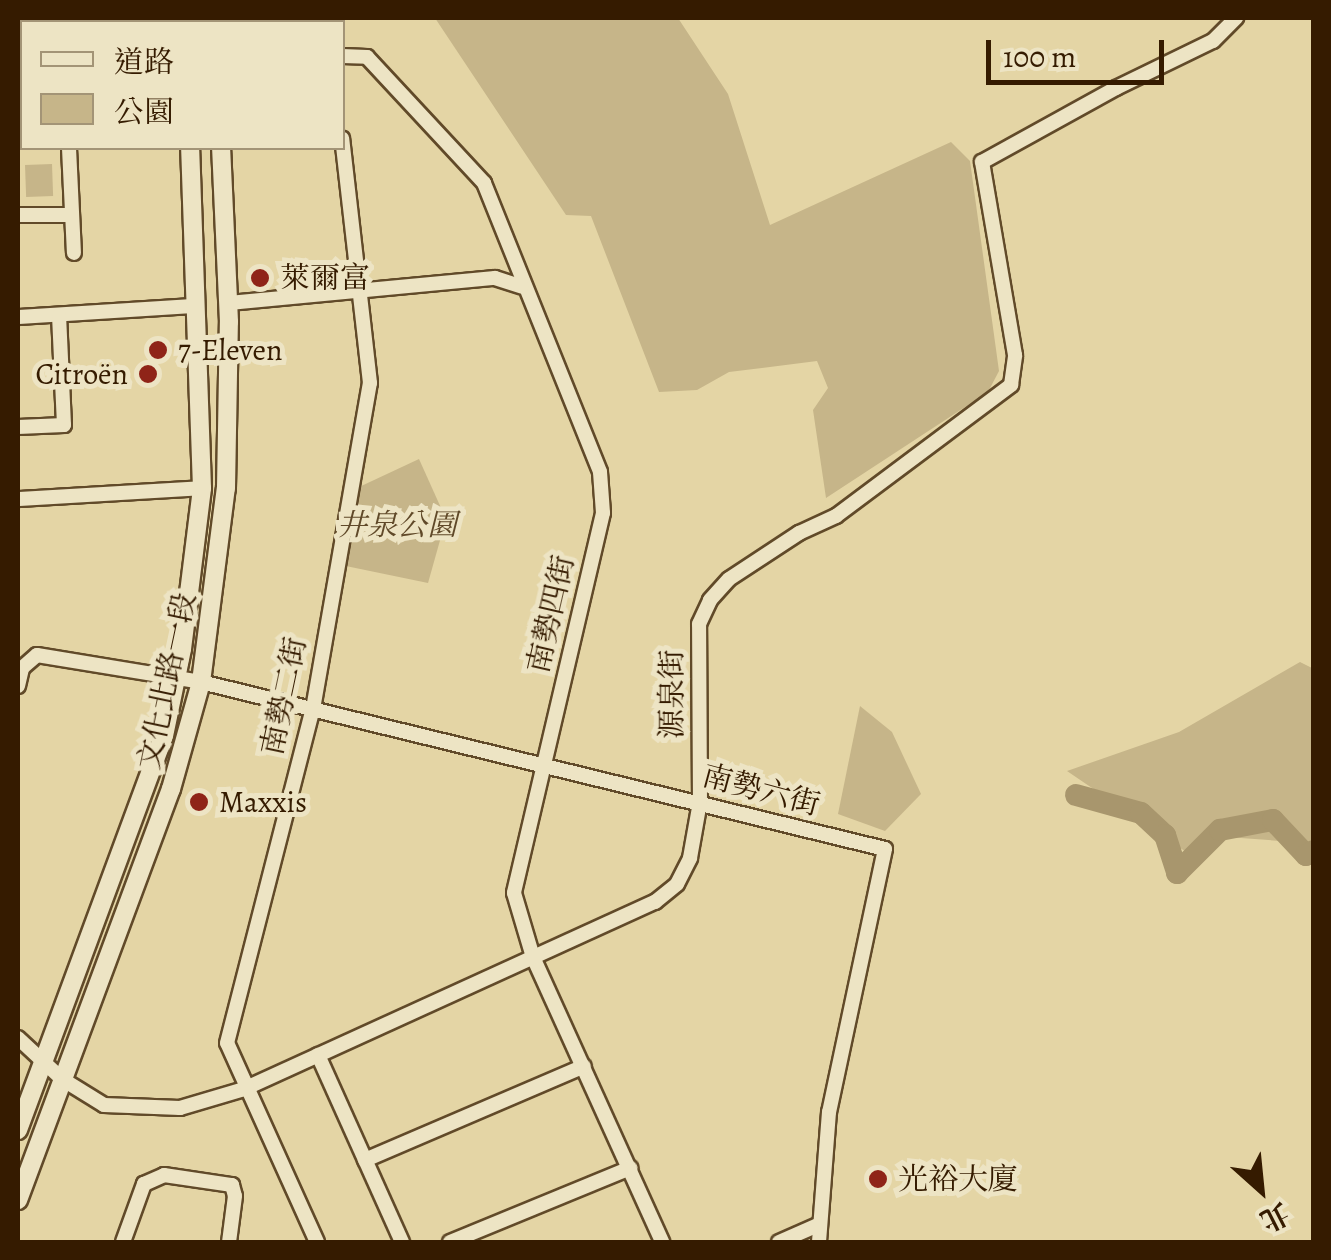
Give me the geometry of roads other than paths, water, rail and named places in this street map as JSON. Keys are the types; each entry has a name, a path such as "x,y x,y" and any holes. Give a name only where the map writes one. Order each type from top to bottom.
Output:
{"street":[{"name":"源泉街","path":"18,1038 62,1079 104,1106 180,1108 244,1089 655,902 676,884 690,858 700,802 699,624 710,600 728,579 799,533 836,516 1010,385 1015,355 982,162 1116,88 1213,41 1236,18"},
{"name":"南勢四街","path":"345,56 367,57 484,182 522,287 600,472 603,513 514,893 534,957 662,1242"},
{"path":"69,150 74,253"},
{"name":"文化北路一段","path":"18,1130 164,736 176,677 202,488 190,150"},
{"name":"文化北路一段","path":"18,1200 171,789 201,682 226,488 228,303 221,150"},
{"name":"南勢二街","path":"317,1242 244,1089 227,1043 313,709 370,383 343,150"},
{"path":"18,216 72,215"},
{"path":"18,318 362,294 495,278 522,287"},
{"path":"18,427 64,425 59,315"},
{"path":"18,499 202,488"},
{"name":"南勢六街","path":"18,686 22,668 37,655 176,677 885,849 829,1112 819,1242"},
{"path":"318,1054 402,1242"},
{"path":"366,1160 584,1066"},
{"path":"450,1242 630,1168"},
{"path":"124,1242 144,1184 164,1174 232,1185 235,1196 229,1242"},
{"path":"780,1242 818,1225"}],"waterway":[{"path":"1076,795 1141,813 1165,835 1177,873 1220,830 1273,820 1306,855 1314,851"}],"place":[{"name":"萊爾富","path":"260,278"},
{"name":"7-Eleven","path":"158,350"},
{"name":"Citroën","path":"148,374"},
{"name":"Maxxis","path":"199,802"},
{"name":"光裕大廈","path":"878,1179"}],"park label":[{"name":"井泉公園","path":"397,525"}]}
